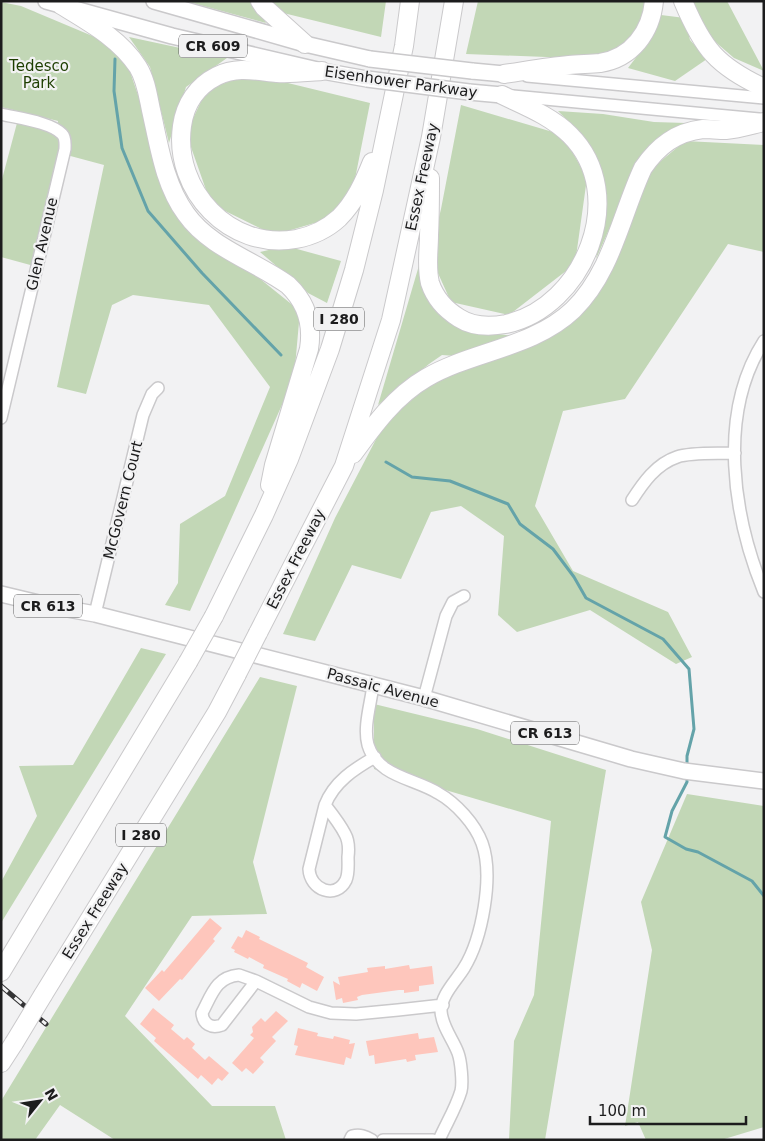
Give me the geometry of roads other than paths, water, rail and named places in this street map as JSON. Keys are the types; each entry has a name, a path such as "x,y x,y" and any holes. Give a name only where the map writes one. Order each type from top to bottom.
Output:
{"highway":[{"path":"260,1 264,7 305,44"},
{"path":"404,46 405,1"},
{"name":"I 280","path":"4,968 214,616 264,515 289,459 330,349 363,235 404,46 410,1"},
{"name":"Essex Freeway","path":"1,1063 217,712 344,466 391,320 431,137 454,1"},
{"path":"448,42 463,1"},
{"path":"504,74 570,64 600,63 618,57 633,47 645,33 652,14 654,1"},
{"path":"683,1 705,46 716,59 744,79 764,88"},
{"path":"54,3 111,38 123,49 138,68 147,93 165,169 177,199 186,214 208,236 288,285 296,293 307,312 311,336 309,349 274,465 264,515"},
{"path":"322,71 278,73 241,70 226,72 206,82 190,100 183,121 180,147 185,168 192,186 209,210 231,227 254,237 279,241 305,237 328,226 348,208 364,182 389,115"},
{"path":"431,137 428,268 430,284 436,295 454,315 464,322 486,327 522,319 545,306 564,290 586,257 592,243 597,215 594,176 586,157 570,135 546,117 502,95"},
{"path":"344,466 376,423 400,396 413,386 440,371 538,334 563,318 573,309 591,288 607,261 644,168 651,156 667,141 680,135 704,129 727,130 764,121"}],"main road":[{"name":"Eisenhower Parkway","path":"154,1 305,44 370,58 504,74"},
{"name":"Eisenhower Parkway","path":"54,3 172,36 322,71 366,79 502,95"},
{"name":"Passaic Avenue","path":"1,594 95,614 424,698 631,759 689,771 764,781"}],"street":[{"name":"Eisenhower Parkway","path":"504,74 764,98"},
{"name":"Eisenhower Parkway","path":"502,95 764,121"},
{"name":"Glen Avenue","path":"1,114 51,126 62,134 65,139 65,149 1,418"},
{"path":"764,341 751,366 740,400 735,453 737,498 743,531 752,563 764,592"},
{"name":"McGovern Court","path":"95,614 143,415 152,394 158,388"},
{"path":"632,500 652,474 663,464 677,457 735,453"},
{"path":"424,698 446,616 453,602 464,596"},
{"path":"373,685 366,733 369,746 375,757 392,774 439,793 457,808 470,822 482,842 487,862 481,921 474,948 450,988 441,1011 444,1023 458,1054 462,1089 439,1140"},
{"path":"325,805 345,834 349,844 346,880 337,889 329,891 315,886 309,876 309,869 325,805 337,784 354,769 375,757"},
{"path":"256,981 222,1025 211,1027 206,1024 202,1018 202,1012 219,982 231,976 239,975 256,981 309,1007 331,1014 390,1011 443,1005"},
{"path":"350,1140 352,1136 358,1135 372,1140"},
{"path":"382,1140 433,1140"}],"waterway":[{"path":"115,59 114,91 122,148 148,211 202,273 281,355"},
{"path":"386,462 412,477 450,481 508,504 520,524 553,549 574,577 586,598 663,639 689,669 694,729 687,756 687,768"},
{"path":"687,777 687,782 672,811 665,837 686,849 698,852 752,881 764,896"}],"railway":[{"path":"1,986 46,1024"}],"park label":[{"name":"Tedesco Park","path":"39,74"}]}
